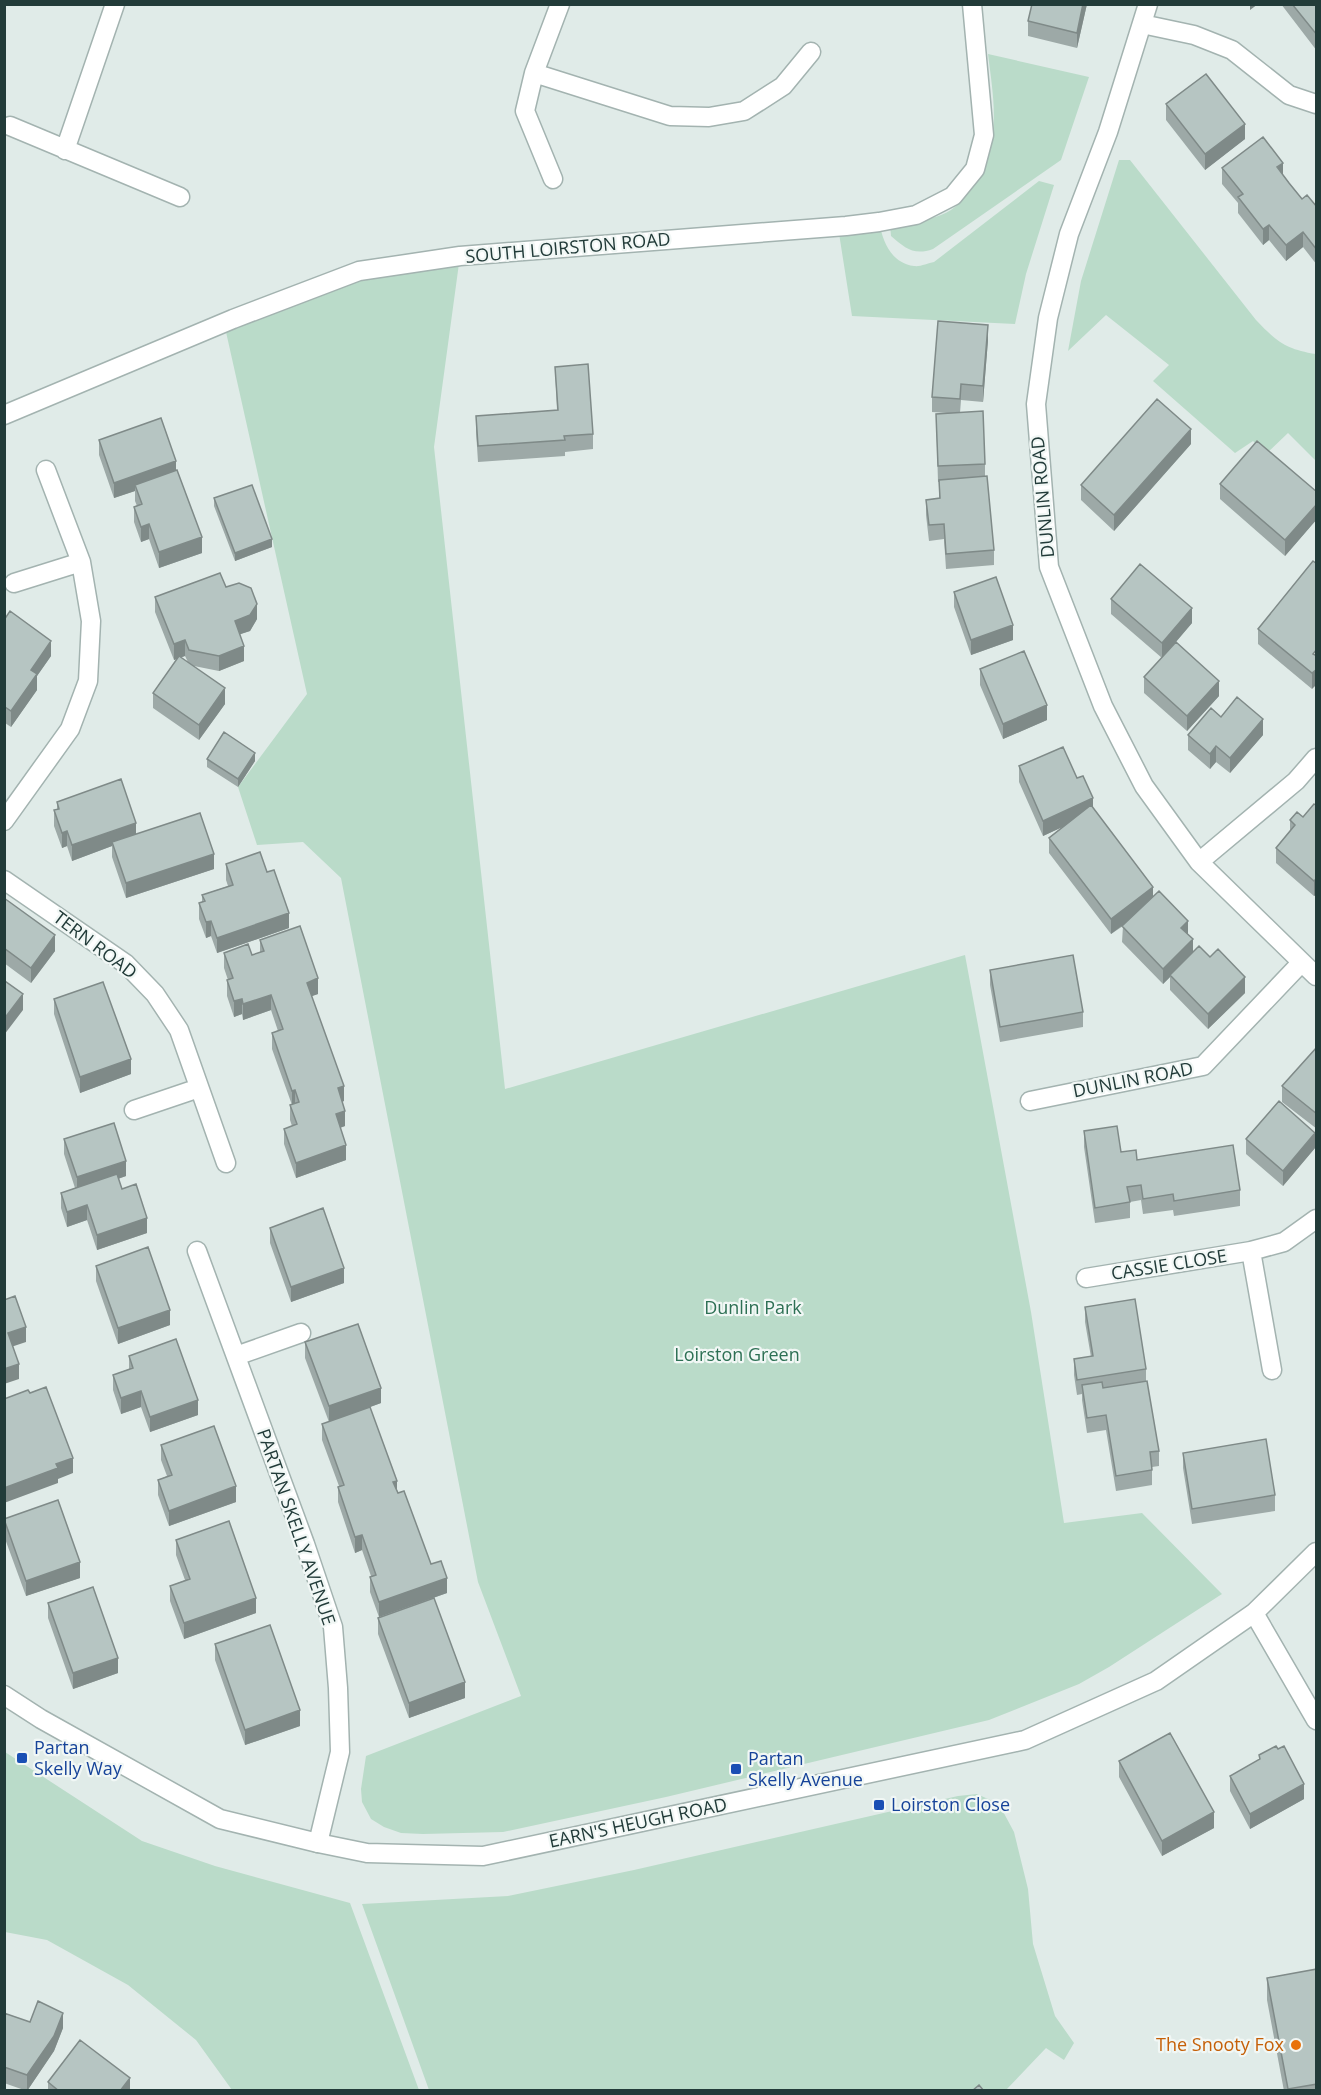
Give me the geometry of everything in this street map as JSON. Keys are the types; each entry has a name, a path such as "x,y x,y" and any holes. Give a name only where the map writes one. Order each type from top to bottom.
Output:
{"street":[{"path":"65,150 115,4"},
{"path":"553,179 525,111 534,73 560,4"},
{"name":"SOUTH LOIRSTON ROAD","path":"4,415 233,319 360,271 460,256 838,226 916,215 953,196 975,169 984,135 972,4"},
{"name":"DUNLIN ROAD","path":"1148,4 1108,132 1069,234 1048,318 1036,404 1049,567 1103,706 1144,786 1198,862 1317,976"},
{"path":"1142,24 1194,35 1232,50 1289,95 1317,104"},
{"path":"534,73 670,116 709,117 744,111 783,86 811,52"},
{"path":"9,126 180,197"},
{"path":"4,821 70,729 88,681 91,621 81,562 46,470"},
{"path":"14,583 81,562"},
{"path":"1198,862 1296,781 1317,758"},
{"name":"TERN ROAD","path":"4,880 126,964 154,994 179,1030 226,1163"},
{"name":"DUNLIN ROAD","path":"1030,1101 1203,1066 1301,963"},
{"path":"134,1110 199,1088"},
{"name":"CASSIE CLOSE","path":"1086,1278 1251,1251 1284,1242 1317,1219"},
{"name":"PARTAN SKELLY AVENUE","path":"197,1251 305,1544 333,1627 340,1752 318,1843"},
{"name":"CASSIE CLOSE","path":"1251,1251 1272,1370"},
{"path":"236,1356 302,1333"},
{"name":"EARN'S HEUGH ROAD","path":"4,1695 41,1719 220,1819 367,1853 483,1856 1025,1740 1156,1681 1254,1613 1317,1552"},
{"path":"1254,1613 1317,1720"}],"green space":[{"path":"988,54 1089,77 1061,160 933,249 920,252 910,250 891,236 890,224 929,219 951,210 967,194 983,168 989,152 994,121"},
{"path":"1119,160 1130,160 1263,328 1289,347 1316,354 1316,461 1288,433 1266,454 1253,441 1235,453 1153,381 1169,365 1106,315 1068,351 1081,281"},
{"path":"1039,181 1054,185 1026,274 1015,324 852,316 838,227 879,222 886,244 894,256 906,264 921,265 934,262"},
{"name":"Loirston Green","path":"460,256 434,447 505,1089 965,955 1031,1312 1064,1523 1142,1513 1222,1594 1079,1684 989,1720 666,1797 503,1832 423,1834 401,1833 371,1819 362,1802 361,1789 366,1756 521,1696 478,1582 341,878 303,842 257,845 238,787 307,694 224,323 359,271"},
{"path":"5,1752 142,1841 215,1866 350,1903 419,2090 232,2090 196,2040 128,1985 47,1940 5,1932"},
{"path":"977,1794 999,1804 1014,1832 1028,1889 1033,1944 1055,2016 1074,2043 1064,2060 1046,2048 1006,2090 429,2090 362,1904 508,1896 634,1870 958,1796"}],"building":[{"path":"1032,4 1083,4 1077,33 1028,21"},
{"path":"1292,4 1317,4 1317,35"},
{"path":"1206,74 1245,124 1205,154 1166,104"},
{"path":"1263,137 1283,163 1277,167 1289,183 1302,199 1307,195 1317,207 1317,250 1303,232 1286,245 1269,225 1263,229 1238,197 1243,194 1222,168"},
{"path":"938,321 988,325 983,386 961,384 960,399 932,397"},
{"path":"588,364 593,434 564,436 565,440 478,446 476,416 558,410 555,367"},
{"path":"1157,399 1191,429 1114,515 1081,485"},
{"path":"983,411 985,464 938,466 936,414"},
{"path":"161,418 176,461 114,483 99,440"},
{"path":"1257,441 1317,492 1317,504 1285,540 1220,484"},
{"path":"177,470 202,537 159,552 149,524 141,527 134,507 142,504 135,485"},
{"path":"987,476 994,550 946,554 944,524 929,525 926,500 940,498 939,480"},
{"path":"252,485 272,539 235,553 214,498"},
{"path":"1313,561 1317,564 1317,649 1313,654 1317,656 1317,669 1312,673 1258,629"},
{"path":"1140,564 1192,608 1162,643 1111,599"},
{"path":"220,573 226,587 239,583 251,588 257,604 250,615 235,621 244,646 219,656 189,650 185,640 174,644 155,597"},
{"path":"996,577 1013,625 971,640 954,592"},
{"path":"10,611 51,641 31,670 37,674 11,711 5,707 4,709 4,620"},
{"path":"1176,642 1219,681 1187,716 1144,677"},
{"path":"1024,651 1047,705 1003,724 980,669"},
{"path":"179,656 225,688 199,725 153,693"},
{"path":"1237,697 1263,719 1230,758 1216,746 1210,754 1188,735 1211,708 1221,717"},
{"path":"224,732 255,753 238,779 207,759"},
{"path":"1063,747 1077,778 1083,776 1093,798 1043,821 1019,766"},
{"path":"121,779 136,823 72,845 67,831 62,833 54,810 59,809 57,802"},
{"path":"1314,804 1317,806 1317,878 1314,881 1276,848 1295,825 1290,820 1297,812 1303,817"},
{"path":"1091,805 1153,887 1111,919 1049,838"},
{"path":"200,813 214,854 126,883 112,842"},
{"path":"260,852 267,872 274,870 289,913 217,938 211,921 206,922 199,903 205,901 202,895 233,885 226,864"},
{"path":"1159,891 1188,921 1181,928 1193,939 1163,969 1122,926"},
{"path":"4,898 55,935 31,968 4,948"},
{"path":"300,926 318,978 307,983 344,1086 338,1088 345,1111 336,1114 346,1145 296,1163 284,1129 297,1124 290,1105 299,1102 295,1090 292,1091 272,1033 283,1029 271,995 243,1004 242,999 234,1001 227,980 233,978 224,953 248,944 252,955 264,951 260,940"},
{"path":"1199,946 1210,957 1218,949 1245,977 1208,1014 1170,975"},
{"path":"1073,955 1083,1012 1000,1027 990,970"},
{"path":"4,979 23,994 4,1019"},
{"path":"103,982 131,1059 80,1077 54,999"},
{"path":"1317,1047 1317,1114 1282,1086"},
{"path":"1279,1101 1315,1133 1283,1171 1246,1139"},
{"path":"114,1123 126,1161 77,1177 64,1139"},
{"path":"1117,1126 1121,1152 1136,1150 1137,1160 1233,1145 1240,1190 1174,1201 1173,1194 1143,1199 1141,1185 1127,1187 1130,1202 1095,1208 1084,1131"},
{"path":"117,1174 122,1189 136,1184 147,1218 97,1235 87,1205 67,1212 61,1193"},
{"path":"323,1208 344,1268 291,1287 270,1228"},
{"path":"148,1247 170,1310 118,1328 96,1266"},
{"path":"15,1296 26,1327 8,1333 19,1364 4,1369 4,1300"},
{"path":"1135,1299 1146,1369 1077,1380 1074,1359 1093,1356 1085,1307"},
{"path":"358,1324 381,1388 329,1406 305,1342"},
{"path":"176,1339 198,1400 150,1417 141,1391 121,1398 113,1375 133,1368 129,1356"},
{"path":"1147,1381 1159,1451 1150,1452 1152,1470 1116,1476 1106,1415 1087,1418 1082,1385 1102,1382 1103,1388"},
{"path":"46,1387 73,1458 56,1464 58,1468 4,1488 4,1399 28,1390 30,1393"},
{"path":"370,1407 397,1481 393,1482 398,1493 404,1491 431,1564 441,1561 447,1578 379,1602 370,1577 376,1575 362,1535 355,1537 338,1487 344,1485 322,1424"},
{"path":"214,1426 236,1486 169,1511 158,1480 172,1475 161,1445"},
{"path":"1266,1439 1275,1495 1192,1509 1183,1453"},
{"path":"58,1500 80,1562 26,1581 4,1519"},
{"path":"229,1521 256,1598 184,1623 170,1586 190,1579 176,1540"},
{"path":"93,1587 118,1658 73,1673 48,1603"},
{"path":"434,1598 465,1682 409,1703 378,1618"},
{"path":"270,1625 300,1710 245,1730 215,1644"},
{"path":"1170,1733 1214,1812 1162,1841 1119,1761"},
{"path":"1276,1746 1278,1749 1284,1746 1304,1784 1250,1814 1230,1776 1260,1759 1259,1755"},
{"name":"The Snooty Fox","path":"1317,1969 1317,2084 1288,2089 1267,1978"},
{"path":"38,2001 63,2013 54,2036 27,2075 4,2067 4,2013 30,2022"},
{"path":"80,2040 130,2078 120,2091 59,2091 48,2082"},
{"path":"979,2085 984,2091 972,2091"}],"place":[{"name":"Partan Skelly Way","path":"22,1758"},
{"name":"Partan Skelly Avenue","path":"736,1769"},
{"name":"Loirston Close","path":"879,1805"},
{"name":"The Snooty Fox","path":"1296,2045"}],"park label":[{"name":"Dunlin Park","path":"753,1308"}]}
